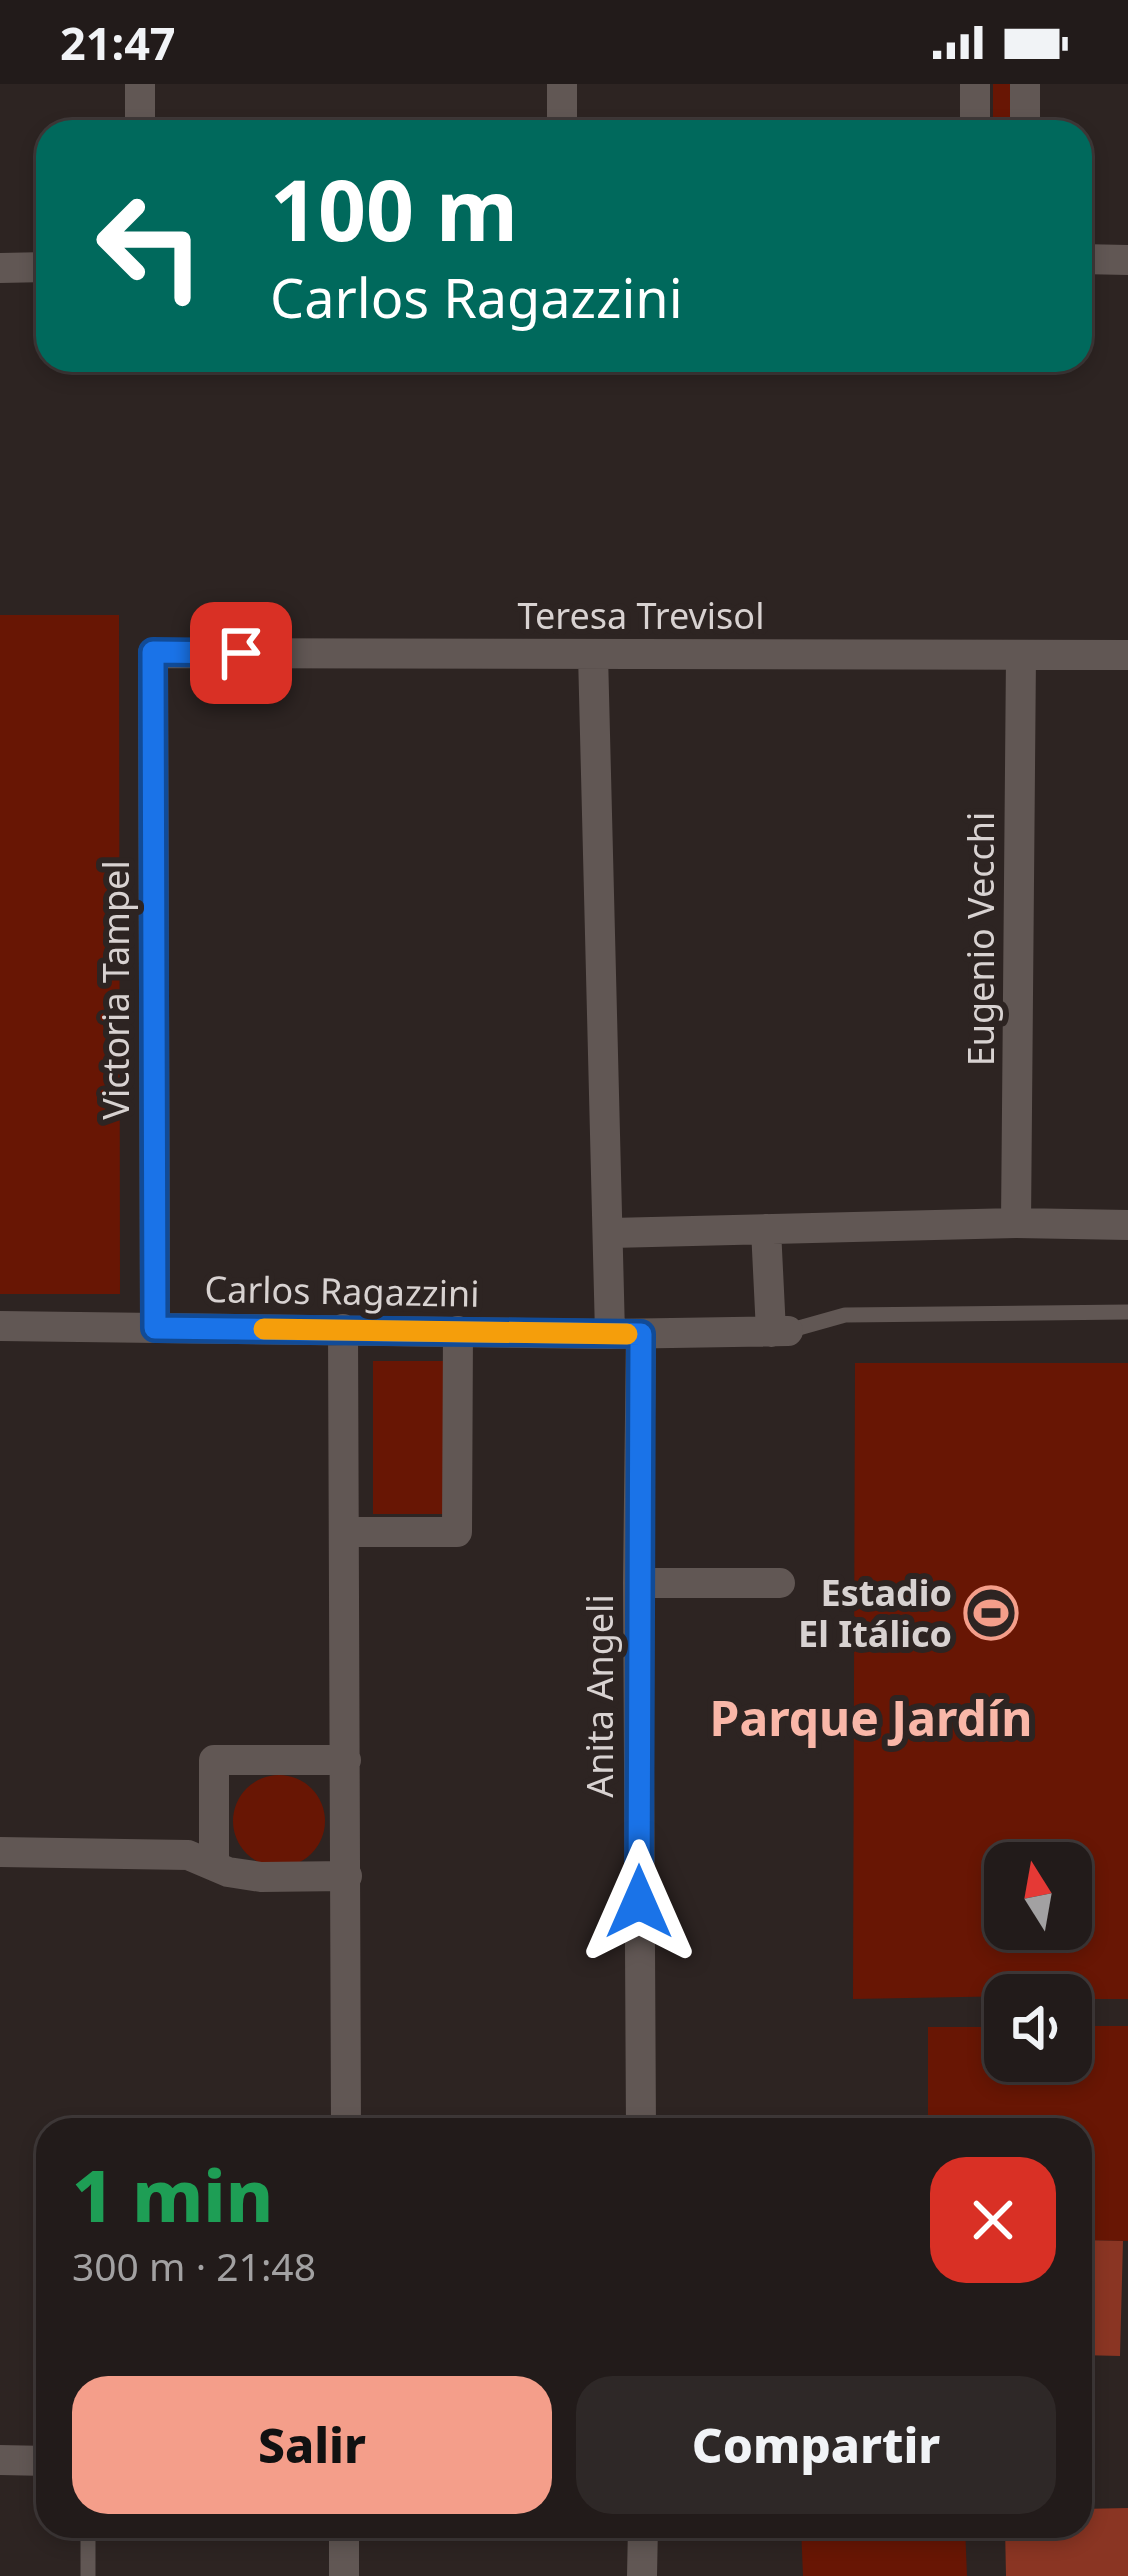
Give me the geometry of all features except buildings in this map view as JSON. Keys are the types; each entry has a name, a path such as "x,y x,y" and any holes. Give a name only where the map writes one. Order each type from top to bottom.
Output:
{"street":[{"path":"140,84 140,120"},
{"path":"562,84 562,120"},
{"path":"975,84 975,120"},
{"path":"1025,84 1025,120"},
{"path":"1092,259 1128,260"},
{"path":"0,268 36,267"},
{"name":"Teresa Trevisol","path":"153,652 1128,655"},
{"name":"Victoria Tampel","path":"153,652 155,1328"},
{"name":"Anita Angeli","path":"593,654 610,1233 626,1334 638,1583 640,2118"},
{"name":"Eugenio Vecchi","path":"1016,1223 1021,655"},
{"path":"610,1233 1016,1223 1128,1225"},
{"path":"766,1229 779,1332"},
{"name":"Carlos Ragazzini","path":"0,1326 779,1332"},
{"path":"343,1329 346,2118"},
{"path":"344,1532 457,1532 458,1331"},
{"path":"638,1583 780,1583"},
{"path":"214,1866 214,1760 346,1760"},
{"path":"0,1852 188,1855 261,1877 346,1876"},
{"path":"0,2460 36,2461"},
{"path":"344,2538 344,2576"},
{"path":"642,2576 643,2538"}],"lane":[{"path":"779,1332 845,1316 1128,1312"},
{"path":"88,2538 88,2576"}],"shaded area":[{"path":"993,84 1010,84 1010,120 993,120"},
{"path":"0,615 119,615 120,1294 0,1294"},
{"path":"373,1361 443,1361 443,1514 373,1514"},
{"name":"Estadio El Itálico","path":"855,1363 1128,1363 1128,1999 1092,1999 1092,1974 984,1974 984,1997 853,1999"},
{"path":"279,1775 311,1789 325,1821 311,1853 279,1867 247,1853 233,1821 247,1789"},
{"path":"1092,2026 1128,2026 1128,2241 1092,2240 1092,2118 928,2118 928,2027 984,2027 984,2082 1092,2082"},
{"path":"1092,2240 1123,2241 1120,2356 1092,2355"},
{"path":"1128,2508 1128,2576 1006,2576 1005,2538 1092,2538 1092,2509"},
{"path":"801,2538 965,2538 967,2576 803,2576"}],"slow traffic":[{"path":"264,1329 627,1334"}],"place":[{"name":"Estadio El Itálico","path":"991,1613"}],"district":[{"name":"Parque Jardín","path":"871,1717"}],"route":[{"path":"241,653 153,652 155,1328 641,1334 639,1902"}]}
